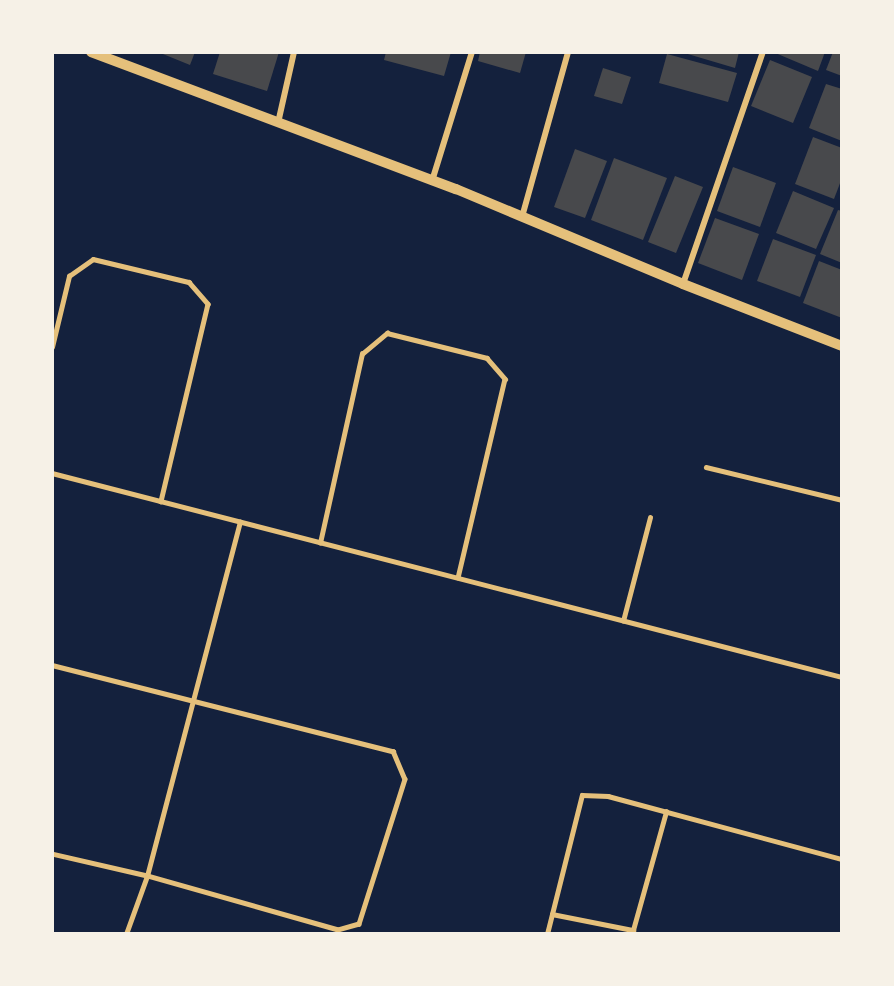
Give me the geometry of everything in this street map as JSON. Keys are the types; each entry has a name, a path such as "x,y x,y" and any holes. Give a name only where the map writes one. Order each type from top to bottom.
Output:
{"street":[{"path":"91,52 432,181 683,284 842,346"},
{"path":"278,123 294,52"},
{"path":"432,181 472,52"},
{"path":"522,217 568,52"},
{"path":"683,284 764,52"}],"lane":[{"path":"52,348 69,276 93,259 189,282 208,304 161,501"},
{"path":"320,543 362,354 387,333 487,358 505,379 458,578"},
{"path":"706,467 842,500"},
{"path":"52,473 842,677"},
{"path":"623,621 650,517"},
{"path":"126,933 147,876 240,522"},
{"path":"52,665 393,751 405,779 359,924 338,930 147,876 52,854"},
{"path":"547,933 582,795 608,796 842,859"},
{"path":"552,914 633,930 666,812"}],"building":[{"path":"158,52 195,52 190,65"},
{"path":"220,52 279,52 267,91 213,74"},
{"path":"386,52 451,52 444,76 384,60"},
{"path":"480,52 526,52 520,73 478,61"},
{"path":"681,52 739,52 735,68"},
{"path":"773,52 825,52 818,71"},
{"path":"833,52 842,52 842,76 826,70"},
{"path":"667,54 737,73 728,102 659,83"},
{"path":"770,60 812,77 793,123 751,106"},
{"path":"603,68 631,77 622,104 594,96"},
{"path":"826,84 842,89 842,141 809,128"},
{"path":"813,137 842,148 842,178 834,199 795,184"},
{"path":"575,149 607,161 585,218 554,207"},
{"path":"614,158 667,178 643,240 591,220"},
{"path":"733,167 776,183 760,227 717,211"},
{"path":"675,176 703,187 676,253 648,242"},
{"path":"793,191 834,208 816,249 776,233"},
{"path":"838,210 842,211 842,263 820,254"},
{"path":"715,218 759,234 742,280 698,263"},
{"path":"773,239 816,255 800,297 757,281"},
{"path":"819,261 842,270 842,318 803,303"}]}
